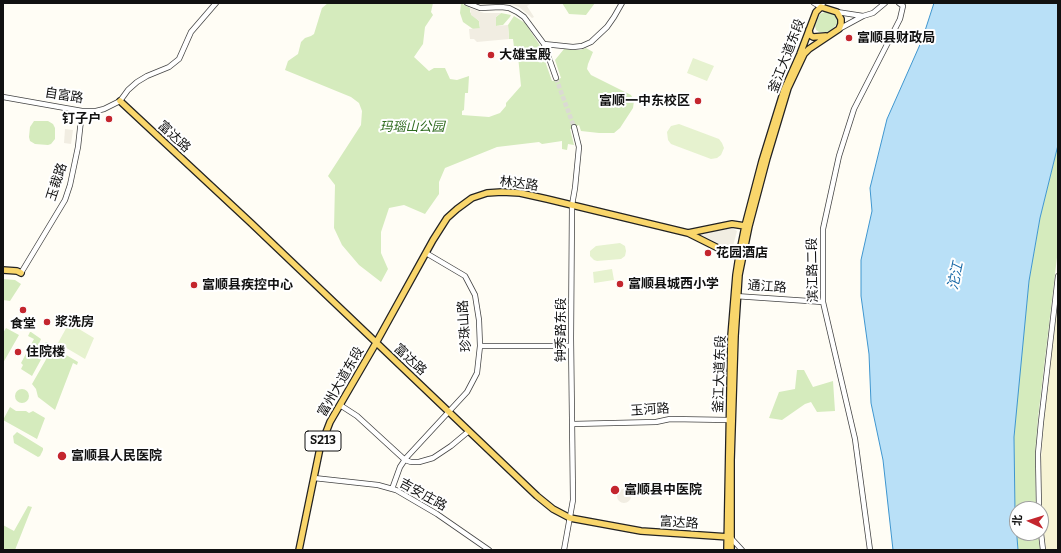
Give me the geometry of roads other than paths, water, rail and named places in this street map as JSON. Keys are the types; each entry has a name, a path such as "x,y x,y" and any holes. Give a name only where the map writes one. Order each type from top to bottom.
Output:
{"main road":[{"path":"822,5 838,12 841,19 839,29"},
{"name":"釜江大道东段","path":"731,550 729,537 729,420 731,336 745,226 762,161 784,90 816,12 822,5"},
{"path":"809,29 810,35 813,37 828,36"},
{"name":"釜江大道东段","path":"741,256 767,158 788,88 804,54 839,29"},
{"name":"富达路","path":"120,102 249,221 537,496 553,509 570,518 641,531 729,537"},
{"name":"林达路","path":"376,343 447,218 457,208 472,198 487,193 502,192 520,194 688,233"},
{"path":"688,233 732,224 745,226"},
{"path":"688,233 722,250 741,256"},
{"path":"3,270 17,271 21,273"},
{"path":"3,273 21,273"},
{"name":"釜江大道东段","path":"727,550 729,537 736,296"},
{"name":"富州大道东段","path":"299,550 320,448 330,422 376,343"}],"street":[{"path":"120,102 128,90 137,82 169,67 179,59 191,32 216,3"},
{"path":"467,3 480,8 509,8 524,17 544,44 556,78"},
{"path":"544,44 573,47 582,46 591,42 607,28 622,3"},
{"path":"814,3 822,5"},
{"path":"839,29 863,16 873,13 885,3"},
{"name":"滨江路二段","path":"870,550 855,439 823,302 823,229 839,156 854,109 900,19 902,4"},
{"path":"838,12 863,16"},
{"name":"自富路","path":"3,96 82,111 96,111 120,102"},
{"name":"玉裁路","path":"21,273 65,200 80,141 82,111"},
{"name":"钟秀路东段","path":"564,550 573,500 571,346 572,205 579,156 579,147 574,127"},
{"name":"珍珠山路","path":"392,489 405,460 467,392 477,373 480,346 479,320 475,294 465,276 426,253"},
{"path":"1039,501 1039,446 1058,276"},
{"name":"通江路","path":"736,296 823,302"},
{"path":"480,346 571,346"},
{"path":"340,405 357,416 405,460 419,462 433,458 451,446 469,431"},
{"name":"玉河路","path":"573,424 656,422 670,419 729,420"},
{"name":"吉安庄路","path":"314,478 378,485 392,489 437,514 489,550"},
{"path":"729,537 742,550"}],"water":[{"name":"沱江","path":"934,3 1058,3 1058,145 1040,218 1029,281 1014,437 1015,501 1009,501 1009,541 1017,541 1018,550 893,550 883,460 871,403 869,354 861,296 861,260 872,211 870,188 887,119 922,40"}],"tunnel":[{"path":"556,78 574,127"}],"place":[{"name":"富顺县财政局","path":"849,38"},
{"name":"大雄宝殿","path":"491,55"},
{"name":"富顺一中东校区","path":"698,101"},
{"name":"钉子户","path":"109,119"},
{"name":"花园酒店","path":"708,253"},
{"name":"富顺县城西小学","path":"620,284"},
{"name":"富顺县疾控中心","path":"194,285"},
{"name":"食堂","path":"23,310"},
{"name":"浆洗房","path":"47,322"},
{"name":"住院楼","path":"18,352"},
{"name":"富顺县人民医院","path":"62,456"},
{"name":"富顺县中医院","path":"615,490"}],"park label":[{"name":"玛瑙山公园","path":"412,127"}]}
